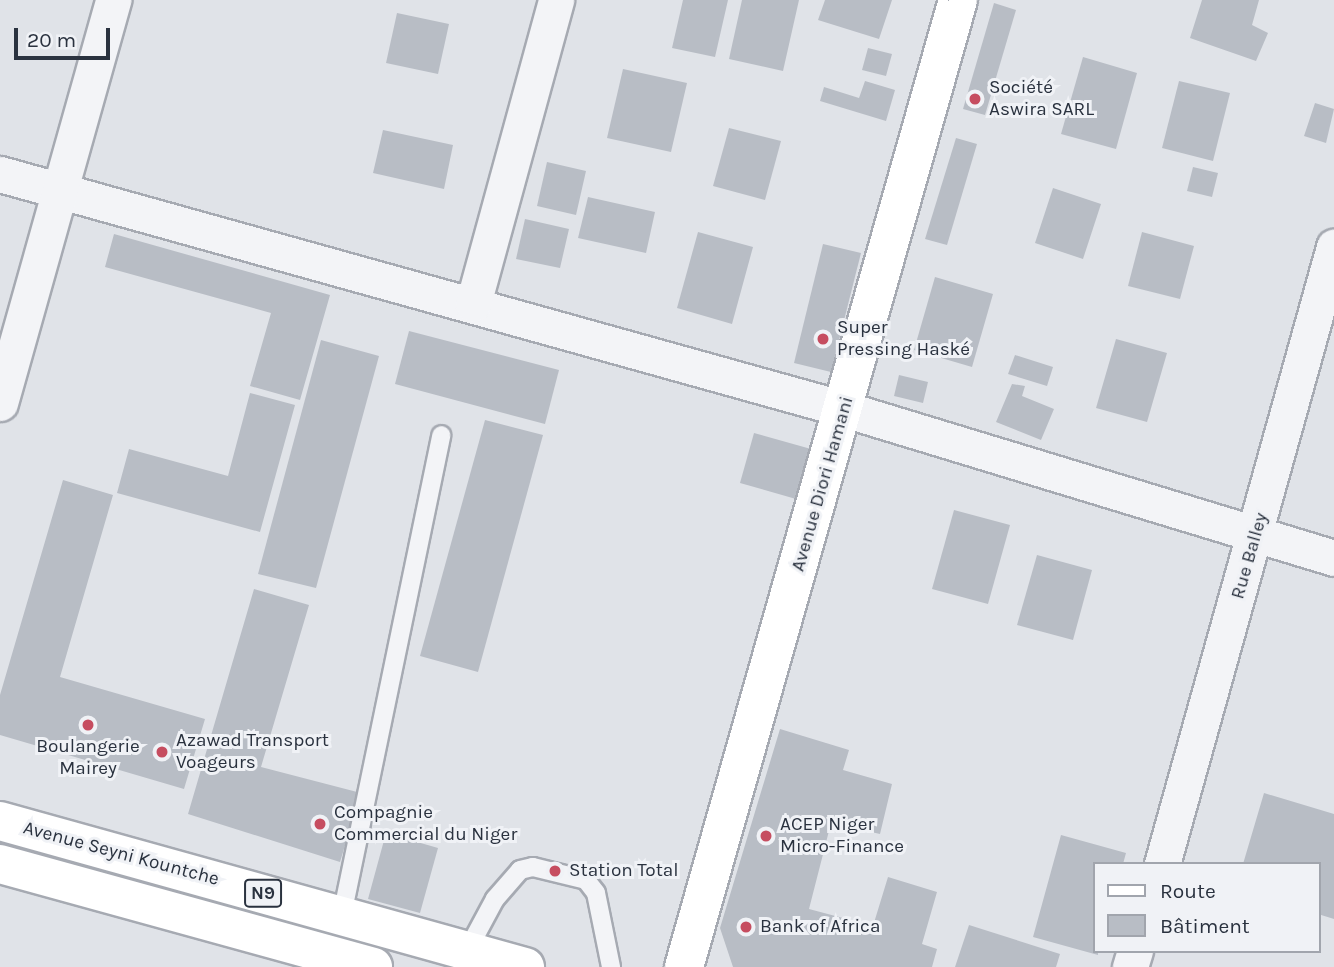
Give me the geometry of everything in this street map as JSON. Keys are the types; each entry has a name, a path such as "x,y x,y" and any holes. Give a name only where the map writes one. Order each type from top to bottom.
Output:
{"main road":[{"name":"Avenue Diori Hamani","path":"684,967 958,0"},
{"name":"Avenue Seyni Kountche","path":"0,821 525,967"},
{"name":"N9","path":"0,864 373,967"}],"street":[{"path":"0,403 113,0"},
{"path":"473,304 555,0"},
{"path":"0,174 844,409 1334,558"},
{"name":"Rue Balley","path":"1163,862 1257,536 1334,247"}],"lane":[{"path":"342,915 441,436"},
{"path":"467,951 495,899 520,870 533,867 586,880 596,893 611,967"}],"building":[{"path":"683,0 728,0 715,57 672,48"},
{"path":"742,0 799,0 783,71 729,59"},
{"path":"825,0 892,0 879,39 818,20"},
{"path":"1202,0 1259,0 1252,25 1268,33 1256,61 1190,38"},
{"path":"994,3 1016,10 985,115 963,109"},
{"path":"397,13 449,24 438,74 386,63"},
{"path":"868,48 892,54 886,76 862,70"},
{"path":"1083,57 1137,73 1116,149 1061,134"},
{"path":"623,69 687,83 671,152 607,138"},
{"path":"865,81 895,90 886,121 820,101 824,87 859,98"},
{"path":"1179,81 1230,93 1213,161 1162,148"},
{"path":"1315,103 1334,109 1326,143 1304,136"},
{"path":"729,128 781,141 765,200 713,186"},
{"path":"383,130 453,145 444,189 373,173"},
{"path":"956,138 977,144 947,245 925,239"},
{"path":"547,162 586,171 576,215 537,206"},
{"path":"1193,167 1218,173 1212,197 1187,191"},
{"path":"1053,188 1101,204 1083,259 1035,243"},
{"path":"588,197 655,212 646,253 578,238"},
{"path":"525,219 569,229 560,268 516,259"},
{"path":"698,232 753,247 732,324 677,308"},
{"path":"1142,232 1194,246 1180,299 1128,286"},
{"path":"114,234 330,295 300,400 250,386 271,313 105,267"},
{"path":"823,244 861,253 831,372 794,363"},
{"path":"935,277 993,294 972,367 914,350"},
{"path":"409,331 559,370 545,424 395,384"},
{"path":"1116,339 1167,353 1147,422 1096,408"},
{"path":"321,340 379,356 316,588 258,574"},
{"path":"1015,355 1053,367 1047,386 1008,374"},
{"path":"899,375 928,382 923,403 894,396"},
{"path":"1012,384 1025,386 1022,396 1054,409 1041,440 996,422"},
{"path":"250,393 295,405 260,532 117,493 129,449 228,476"},
{"path":"485,420 543,435 478,672 420,656"},
{"path":"754,433 811,449 796,499 740,483"},
{"path":"63,480 113,495 60,677 205,719 184,789 0,735 0,695"},
{"path":"954,510 1010,525 988,604 932,589"},
{"path":"1037,555 1092,570 1073,640 1017,625"},
{"path":"254,589 309,605 261,767 361,793 340,862 188,814"},
{"path":"780,729 849,750 843,770 892,784 880,834 831,823 809,909 873,926 888,877 937,892 922,944 937,949 932,967 733,967 720,928"},
{"path":"1264,793 1334,814 1334,919 1320,915 1320,862 1244,862"},
{"path":"386,833 438,848 420,913 368,899"},
{"path":"1061,835 1126,853 1124,862 1092,862 1092,953 1098,955 1033,937"},
{"path":"969,925 1060,954 1056,967 955,967"}],"place":[{"name":"Société Aswira SARL","path":"975,99"},
{"name":"Super Pressing Haské","path":"823,339"},
{"name":"Boulangerie Mairey","path":"88,725"},
{"name":"Azawad Transport Voageurs","path":"162,752"},
{"name":"Compagnie Commercial du Niger","path":"320,824"},
{"name":"ACEP Niger Micro-Finance","path":"766,836"},
{"name":"Station Total","path":"555,871"},
{"name":"Bank of Africa","path":"746,927"}]}
